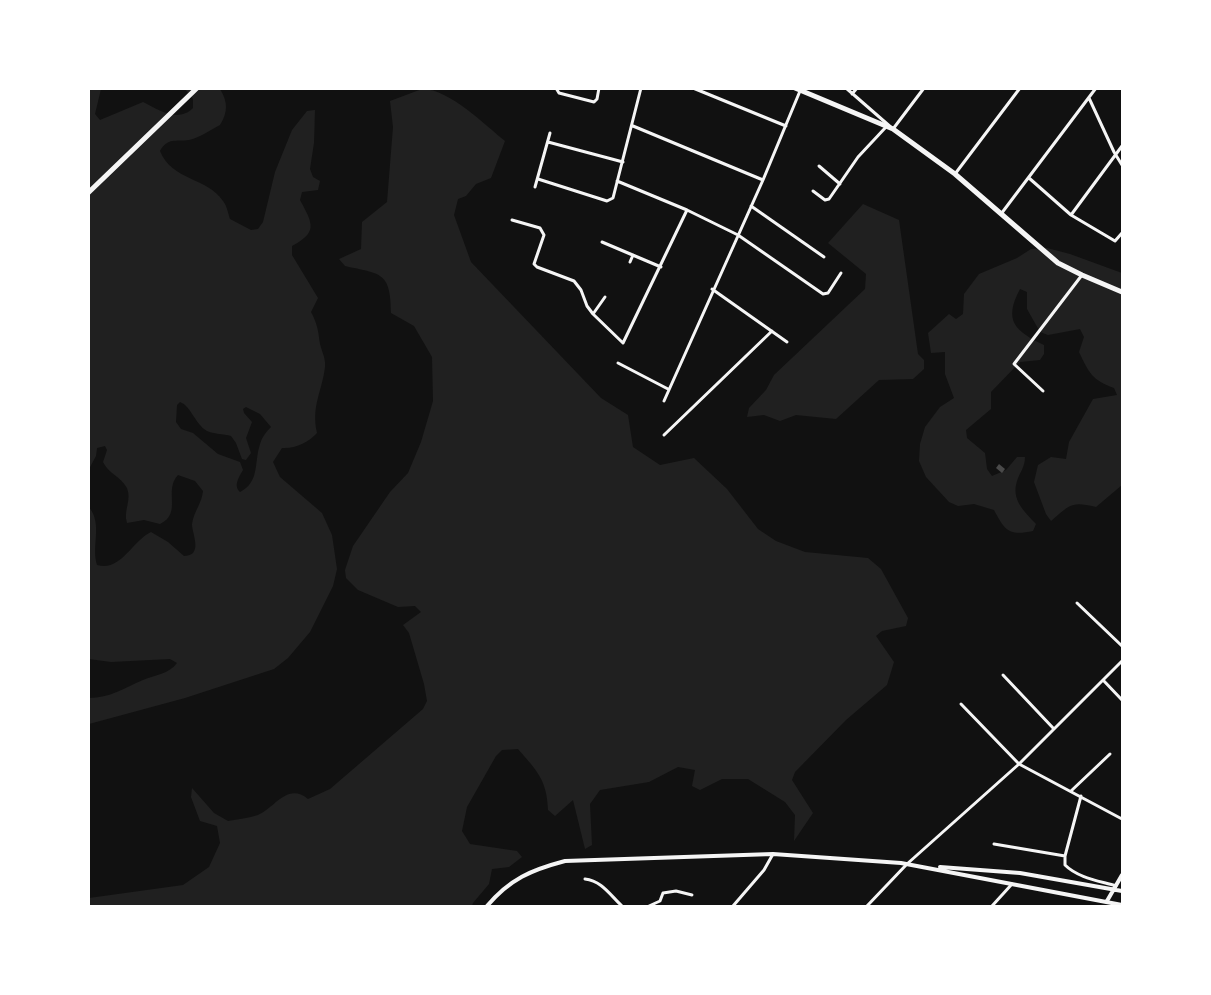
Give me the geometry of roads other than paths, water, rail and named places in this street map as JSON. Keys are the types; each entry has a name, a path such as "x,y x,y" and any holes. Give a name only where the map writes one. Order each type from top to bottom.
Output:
{"main road":[{"path":"88,193 197,88"},
{"path":"798,90 893,129 955,174 1058,263 1122,292"}],"street":[{"path":"556,88 558,93 594,102 597,99 599,88"},
{"path":"538,179 607,201 613,198 641,88"},
{"path":"693,88 786,126"},
{"path":"846,88 893,129 924,88"},
{"path":"852,94 857,88"},
{"path":"955,174 1020,88"},
{"path":"1001,214 1096,88"},
{"path":"664,400 763,180 786,126 798,90"},
{"path":"1089,98 1122,165"},
{"path":"633,126 763,180"},
{"path":"813,191 827,200 858,157 886,127"},
{"path":"535,187 550,133"},
{"path":"548,142 623,162"},
{"path":"1071,215 1122,146"},
{"path":"819,165 840,184"},
{"path":"1029,178 1071,215 1115,241 1122,233"},
{"path":"617,182 687,210 738,234 824,294 828,293 841,273"},
{"path":"751,206 824,257"},
{"path":"512,220 540,228 543,231 544,235 534,260 537,267 574,281 593,314 623,343 687,210"},
{"path":"602,242 661,267"},
{"path":"630,262 633,255"},
{"path":"1043,391 1014,364 1082,275"},
{"path":"712,289 787,342"},
{"path":"593,314 605,297"},
{"path":"664,435 772,331"},
{"path":"618,363 668,388"},
{"path":"1077,603 1122,646"},
{"path":"867,906 907,864 1019,764 1122,661"},
{"path":"1003,675 1054,729"},
{"path":"1103,680 1122,700"},
{"path":"961,704 1019,764 1122,819"},
{"path":"1071,791 1110,754"},
{"path":"1081,796 1065,856 1065,865 1070,870 1122,891"},
{"path":"994,844 1065,856"},
{"path":"733,906 764,870 773,854"},
{"path":"487,906 498,893 519,877 536,869 565,861 773,854 921,866 1122,905"},
{"path":"921,866 1020,873 1115,887"},
{"path":"1105,906 1122,875"},
{"path":"585,879 595,880 602,885 622,906"},
{"path":"992,906 1013,883"},
{"path":"649,906 660,901 663,893 670,890 692,895"}]}
